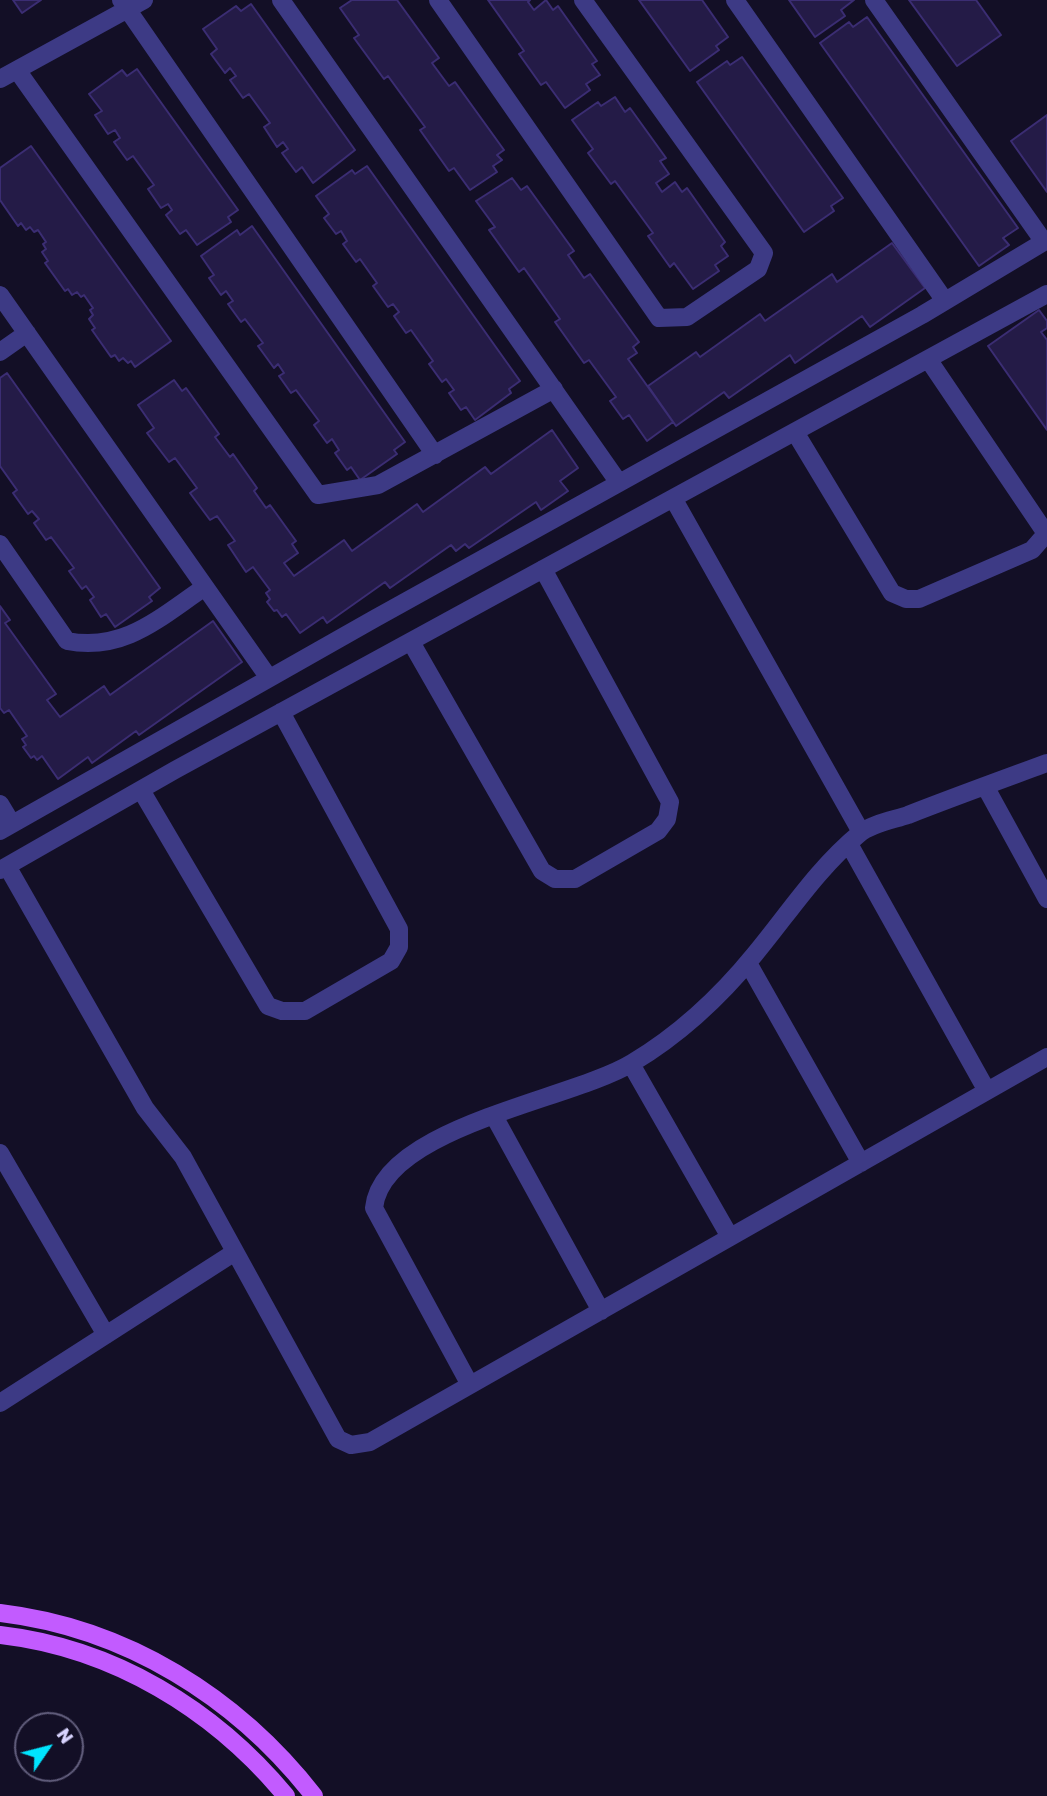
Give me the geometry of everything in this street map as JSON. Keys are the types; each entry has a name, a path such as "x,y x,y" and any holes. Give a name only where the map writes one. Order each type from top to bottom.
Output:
{"main road":[{"path":"0,1613 56,1623 95,1634 168,1668 220,1703 259,1735 314,1796"},
{"path":"0,1635 88,1655 158,1687 217,1727 286,1796"}],"lane":[{"path":"144,0 124,5 5,75 318,495 378,485 554,389"},
{"path":"282,0 620,483"},
{"path":"438,0 659,318 687,317 758,269 764,253 583,0"},
{"path":"735,0 946,301"},
{"path":"0,804 6,828 269,678 946,301 1046,241 874,0"},
{"path":"124,5 435,455"},
{"path":"1047,294 281,712 4,868 145,1108 183,1157 338,1439 344,1443 360,1445 370,1442 1047,1057"},
{"path":"0,295 269,678"},
{"path":"0,352 27,333"},
{"path":"795,432 892,593 898,597 919,599 1032,550 1047,534 928,359"},
{"path":"673,498 987,1091"},
{"path":"0,544 68,641 99,644 131,636 205,587"},
{"path":"411,642 542,871 555,878 575,879 658,831 667,819 670,802 543,569"},
{"path":"141,790 268,1006 282,1011 305,1010 391,961 400,938 400,929 281,712"},
{"path":"470,1385 374,1208 379,1187 408,1155 455,1129 603,1079 631,1064 684,1027 748,963 803,889 855,838 1047,763"},
{"path":"985,786 1047,899"},
{"path":"748,963 861,1163"},
{"path":"631,1064 730,1237"},
{"path":"494,1116 601,1311"},
{"path":"0,1153 106,1335"},
{"path":"0,1403 235,1252"}],"building":[{"path":"13,0 41,0 22,13"},
{"path":"352,0 397,0 439,58 432,63 449,86 455,82 504,150 497,155 502,160 493,166 497,172 470,190 454,168 449,171 420,130 425,127 388,76 384,79 354,38 359,35 340,8"},
{"path":"488,0 530,0 528,2 534,10 546,0 553,10 558,6 597,61 592,64 600,75 586,84 590,90 565,108 546,82 541,85 519,54 524,51"},
{"path":"639,0 702,0 728,37 716,46 719,50 690,71"},
{"path":"789,0 854,0 841,10 845,16 815,37"},
{"path":"909,0 976,0 1001,35 957,66"},
{"path":"251,4 355,150 313,183 302,167 296,172 282,153 288,149 283,142 277,147 264,127 270,123 249,94 243,98 230,80 236,76 230,68 225,73 211,54 217,49 203,29 236,6 241,11"},
{"path":"867,17 1018,228 1003,238 1009,245 979,266 820,43 849,22 853,27"},
{"path":"742,57 843,198 831,206 834,211 804,232 697,82 727,61 730,65"},
{"path":"137,69 238,210 228,217 231,222 197,245 186,230 180,234 166,215 172,210 168,204 161,208 148,189 154,185 133,156 127,160 114,142 120,138 115,130 108,134 95,115 102,111 89,94 122,70 127,76"},
{"path":"615,97 625,112 630,108 666,158 660,161 669,174 656,183 662,192 675,182 682,192 687,188 725,242 721,246 728,256 715,265 719,271 693,289 674,263 670,267 648,236 653,233 615,181 611,184 588,153 593,149 572,120 598,102 601,106"},
{"path":"1047,115 1047,192 1011,141"},
{"path":"31,146 171,341 135,367 131,361 128,363 123,358 119,361 115,355 111,357 92,330 95,328 89,319 93,315 90,310 93,308 84,295 81,297 77,292 72,295 68,289 65,291 45,263 48,261 42,252 46,249 43,244 46,242 38,230 34,232 30,227 26,230 21,223 18,226 0,200 0,168"},
{"path":"367,166 520,381 509,389 511,393 475,420 466,407 461,410 449,393 454,390 446,379 442,382 429,364 433,361 411,330 406,333 394,316 399,312 393,304 388,307 373,286 377,283 360,259 356,262 343,244 347,241 341,231 336,234 324,218 329,214 316,196 352,170 355,174"},
{"path":"512,178 521,190 527,186 574,251 568,255 584,278 590,274 639,342 633,347 637,353 628,359 673,422 647,441 629,415 623,419 610,401 616,397 589,360 584,363 555,322 560,319 524,268 519,272 489,230 495,227 476,201"},
{"path":"252,226 405,442 394,450 397,454 360,480 351,467 347,470 335,453 339,450 332,439 327,443 314,425 319,421 296,390 291,393 279,376 284,373 278,364 274,368 258,346 263,343 245,319 241,322 228,304 233,301 226,291 221,295 209,278 214,275 201,256 237,230 240,235"},
{"path":"892,243 925,288 870,327 862,316 795,363 790,355 729,398 724,392 676,426 648,386 696,352 700,357 760,314 765,321 832,274 837,282"},
{"path":"1039,310 1047,321 1047,328 1041,332 1047,340 1047,430 988,346"},
{"path":"7,373 160,588 149,597 152,601 115,627 106,614 101,617 90,600 94,597 86,586 82,589 69,571 74,568 51,537 46,540 34,523 39,519 32,511 28,514 13,493 17,490 0,466 0,378"},
{"path":"174,380 182,391 186,388 219,434 215,437 230,457 233,454 257,488 254,491 266,508 270,505 296,541 292,544 298,553 284,563 294,576 344,540 352,551 417,504 423,512 485,467 491,474 552,430 578,468 560,481 568,491 541,510 536,502 469,548 465,544 456,551 451,545 390,588 385,582 327,623 323,617 300,633 286,614 282,617 267,602 270,599 266,593 270,590 253,567 246,572 228,545 235,541 217,516 210,520 190,493 197,488 175,458 169,462 147,433 154,428 138,405"},
{"path":"0,606 10,620 5,623 56,694 47,700 60,717 104,686 110,695 213,621 242,662 139,735 136,731 92,763 88,757 58,779 42,756 37,760 34,756 31,758 23,747 26,745 22,739 27,736 9,710 4,713 0,708"}]}
